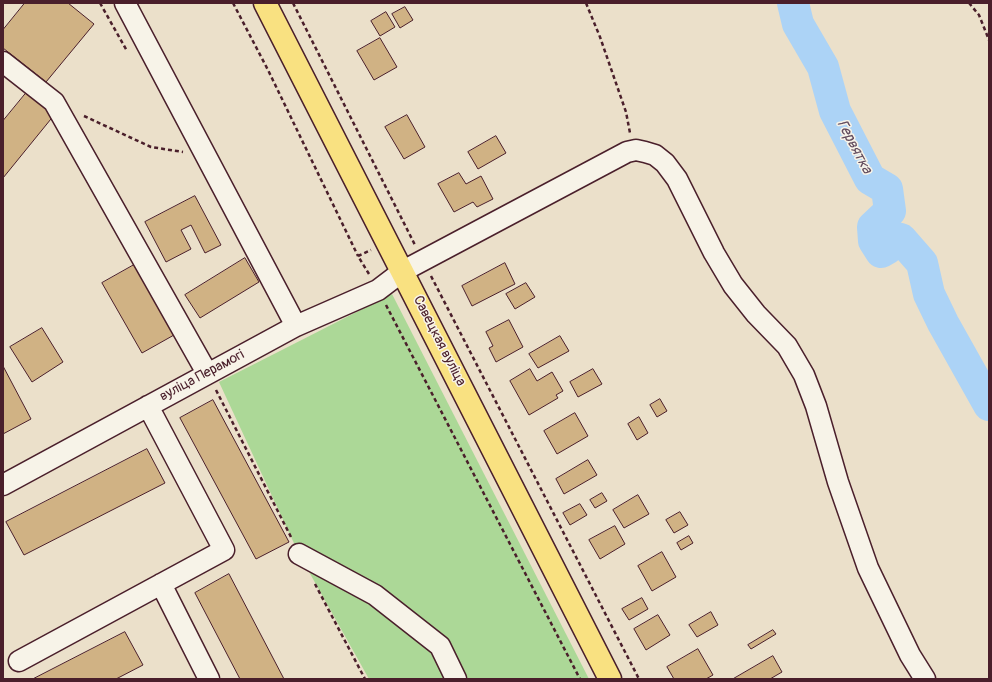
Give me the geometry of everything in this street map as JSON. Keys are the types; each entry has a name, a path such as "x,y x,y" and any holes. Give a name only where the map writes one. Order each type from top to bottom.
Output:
{"main road":[{"name":"Савецкая вуліца","path":"265,3 610,679"}],"street":[{"path":"125,3 296,326"},
{"path":"3,62 54,102 207,374"},
{"path":"627,152 636,150 655,155 664,163 677,179 714,253 733,285 756,314 787,346 804,375 816,406 838,482 868,568 910,655 925,679"},
{"name":"вуліца Перамогі","path":"3,485 296,326 378,290 403,271 627,152"},
{"path":"19,661 224,550 148,406"},
{"path":"299,554 375,595 405,618 440,646 456,679"},
{"path":"161,584 209,679"}],"path":[{"path":"233,3 358,256"},
{"path":"293,3 423,261 639,679"},
{"path":"586,3 600,37 626,112 630,130 630,141 627,152"},
{"path":"969,3 979,15 989,40"},
{"path":"82,115 151,147 205,155"},
{"path":"378,290 580,679"},
{"path":"207,374 299,554"},
{"path":"314,582 366,679"}],"green space":[{"path":"392,294 589,679 369,679 299,554 219,382"}],"building":[{"path":"25,3 68,3 94,24 46,82 3,48 3,30"},
{"path":"405,7 413,20 400,28 392,14"},
{"path":"386,12 395,27 380,36 371,21"},
{"path":"380,38 397,67 374,80 357,51"},
{"path":"27,92 55,114 3,178 3,121"},
{"path":"407,115 425,147 404,159 385,127"},
{"path":"496,136 506,153 478,169 468,152"},
{"path":"459,173 466,184 481,176 493,199 477,207 473,202 454,212 438,184"},
{"path":"195,196 221,245 205,253 191,225 181,230 191,249 166,262 145,222"},
{"path":"245,258 259,282 200,318 185,295"},
{"path":"505,263 515,284 472,306 462,286"},
{"path":"134,265 174,335 142,353 102,283"},
{"path":"526,283 535,297 515,309 506,294"},
{"path":"509,320 523,347 496,362 489,348 493,346 486,332"},
{"path":"42,328 63,362 32,382 10,347"},
{"path":"560,336 569,351 538,368 529,354"},
{"path":"3,366 31,419 3,434"},
{"path":"530,369 537,381 552,372 563,391 556,395 558,398 529,415 510,381"},
{"path":"593,369 602,384 578,397 570,382"},
{"path":"660,399 667,411 657,417 650,405"},
{"path":"213,400 289,542 256,559 180,418"},
{"path":"575,413 588,436 557,454 544,431"},
{"path":"639,417 648,433 637,440 628,424"},
{"path":"147,449 165,483 24,555 6,522"},
{"path":"588,460 597,475 564,494 556,479"},
{"path":"602,493 607,501 595,508 590,500"},
{"path":"638,495 649,514 624,528 613,510"},
{"path":"580,504 587,515 570,525 563,513"},
{"path":"680,512 688,525 674,533 666,520"},
{"path":"615,526 625,544 600,559 589,540"},
{"path":"689,536 693,543 681,550 677,543"},
{"path":"662,552 676,577 652,591 638,566"},
{"path":"229,574 284,679 240,679 195,593"},
{"path":"642,598 648,609 629,620 622,609"},
{"path":"711,612 718,625 697,637 689,625"},
{"path":"658,615 670,635 646,650 634,629"},
{"path":"773,630 776,634 751,649 748,645"},
{"path":"125,632 143,665 116,679 33,679"},
{"path":"698,649 713,675 706,679 674,679 667,667"},
{"path":"773,656 782,672 770,679 733,679"}],"waterway":[{"name":"Гервятка","path":"793,3 798,24 823,67 835,111 870,179 887,189 890,211 873,227 874,241 881,252 888,248 887,240 892,237 901,239 922,263 929,294 943,323 989,405"}]}
